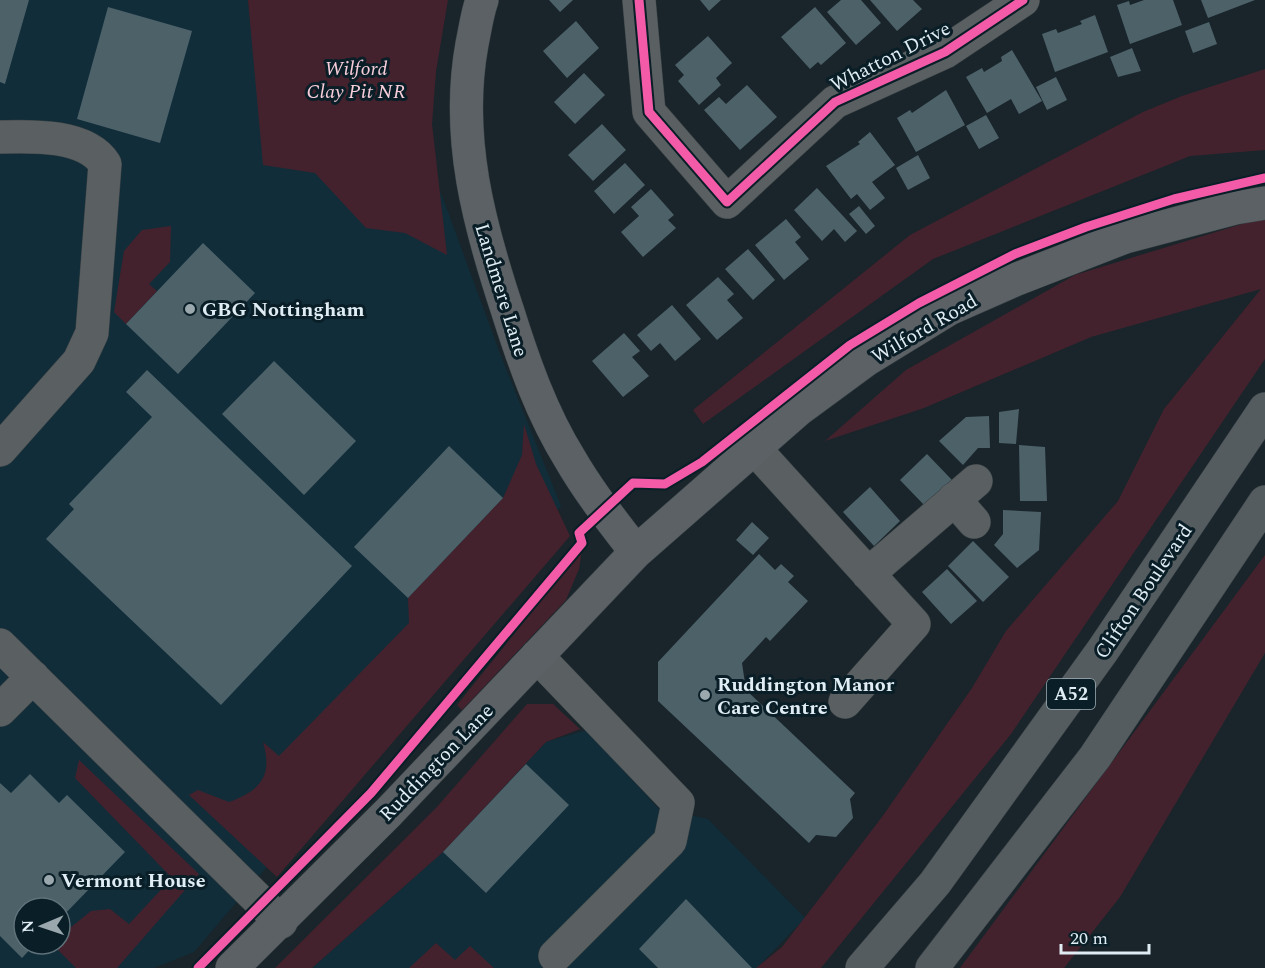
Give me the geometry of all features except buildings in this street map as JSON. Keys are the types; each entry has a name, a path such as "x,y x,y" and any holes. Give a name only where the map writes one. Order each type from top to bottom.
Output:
{"highway":[{"name":"Clifton Boulevard","path":"862,968 949,863 1103,650 1265,409"},
{"name":"A52","path":"932,968 1095,757 1265,502"}],"main road":[{"name":"Landmere Lane","path":"482,0 467,72 466,132 471,178 483,238 521,354 540,400 569,459 636,552"},
{"name":"Wilford Road","path":"636,552 798,410 866,360 949,309 1017,279 1125,237 1235,208 1265,203"},
{"name":"Ruddington Lane","path":"232,968 281,922 636,552"}],"street":[{"name":"Whatton Drive","path":"639,0 649,112 727,202 835,102 945,52 1023,0"},
{"path":"0,137 33,136 68,142 98,153 105,164 92,333 79,361 0,450"},
{"path":"754,448 914,624 844,702"},
{"path":"868,574 968,500"},
{"path":"0,645 281,922"},
{"path":"537,656 678,803 670,841 555,956"},
{"path":"0,710 33,677"}],"shaded area":[{"path":"0,0 248,0 262,143 441,193 501,356 561,506 289,841 194,952 154,968 0,968"},
{"path":"587,730 659,809 708,819 805,918 757,968 312,968 443,852 546,742"}],"green space":[{"name":"Wilford Clay Pit NR","path":"248,0 448,0 436,71 432,124 447,255 405,233 366,228 315,173 263,165"},
{"path":"1265,69 1265,150 1190,156 933,259 703,424 693,410 910,235 1143,112 1182,96"},
{"path":"1265,217 1265,359 1011,734 821,968 756,968 782,947 882,817 972,688 1006,631 1118,501 1164,409 1261,289 1091,337 924,408 825,441 906,370 1075,275"},
{"path":"171,226 170,262 149,284 157,291 126,324 114,312 124,251 142,230"},
{"path":"524,424 536,464 570,536 277,877 189,795 198,790 229,802 256,787 265,773 266,754 263,742 279,756 409,623 408,598 503,498 522,455"},
{"path":"582,550 579,569 566,600 462,710 457,705"},
{"path":"1265,555 1265,653 1120,897 1064,968 960,968"},
{"path":"527,704 553,704 580,729 546,742 443,852 312,968 275,968 436,808"},
{"path":"79,760 199,874 117,968 76,968 64,956 72,956 72,926 91,911 110,909 129,924 172,878 75,778"},
{"path":"436,943 455,960 470,946 494,968 409,968"}],"cycle path":[{"path":"639,0 649,112 727,202 835,102 945,52 1023,0"},
{"path":"198,968 371,793 582,543 579,533 633,483 665,484 702,462 850,345 919,303 1015,254 1086,227 1174,199 1265,178"}],"place":[{"name":"GBG Nottingham","path":"190,309"},
{"name":"Ruddington Manor Care Centre","path":"705,695"},
{"name":"Vermont House","path":"49,880"}]}
